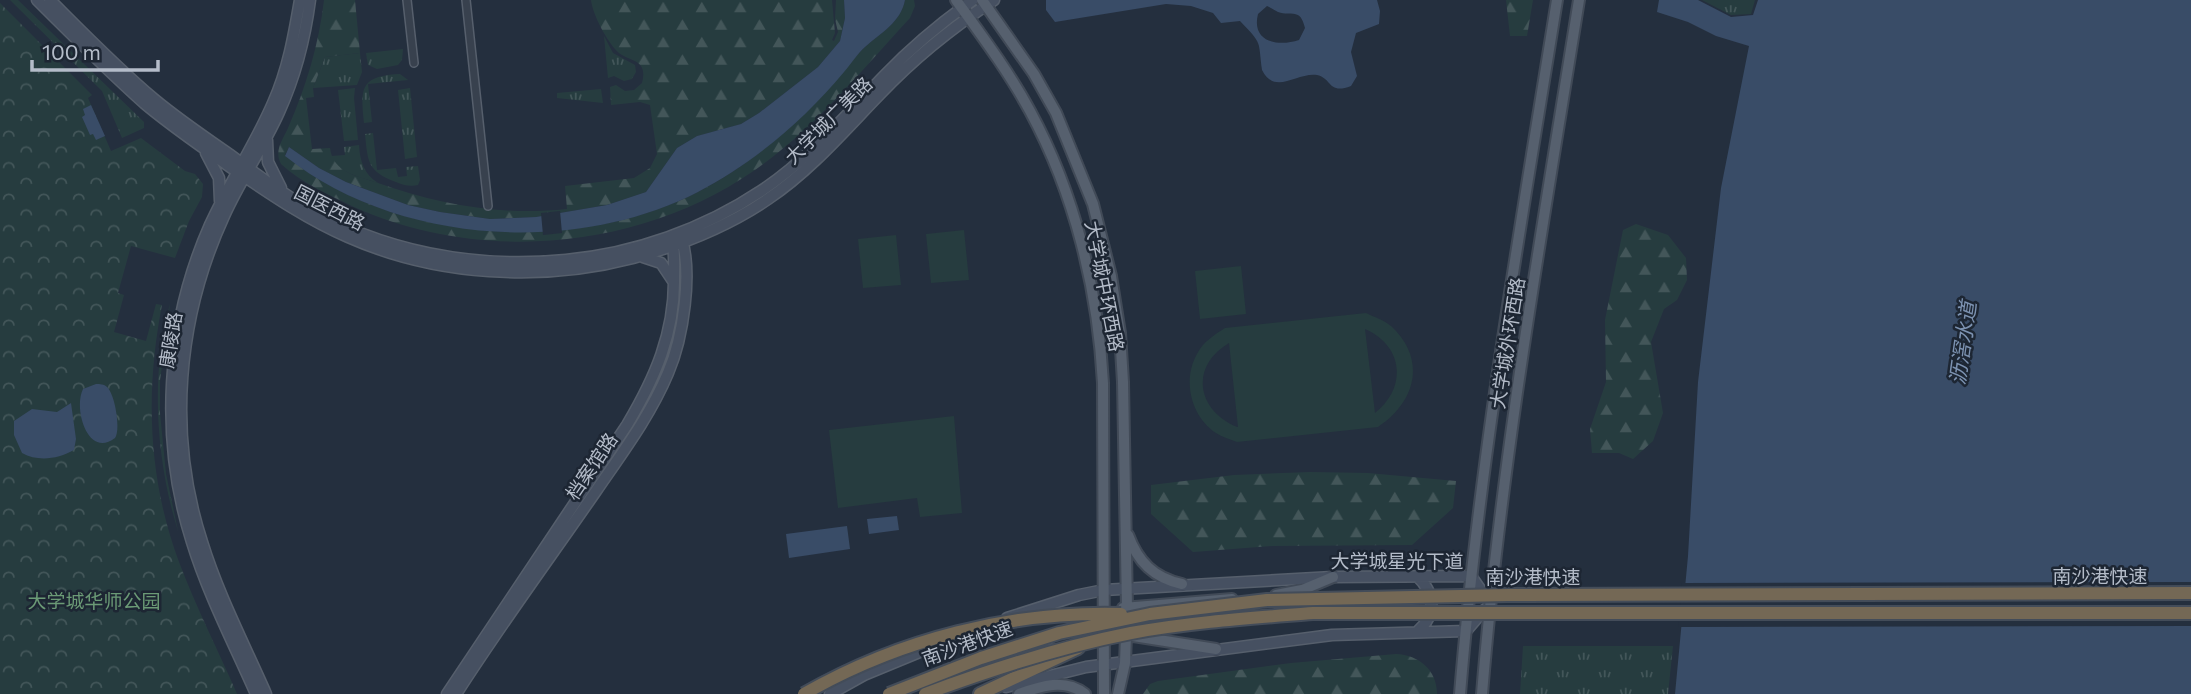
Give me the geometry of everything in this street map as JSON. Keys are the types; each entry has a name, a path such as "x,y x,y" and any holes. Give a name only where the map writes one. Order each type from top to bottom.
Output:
{"highway":[{"name":"南沙港快速","path":"889,694 981,657 1034,640 1150,614 1267,600 1329,597 2191,593"},
{"name":"南沙港快速","path":"925,694 1025,658 1130,633 1204,622 1313,613 2191,613"},
{"path":"804,694 892,651 943,635 1063,616 1150,614"},
{"path":"980,694 1088,644"}],"main road":[{"name":"国医西路","path":"37,0 146,105 198,145 317,213 368,236 424,253 466,261 519,264 584,258 677,239"},
{"name":"国医西路","path":"50,0 151,96 288,206 348,237 386,251 447,266 537,272 590,267 635,257 677,239"},
{"name":"康陵路","path":"266,694 202,545 188,488 181,426 185,347 196,296 216,234 279,89 290,53 300,0"},
{"name":"康陵路","path":"256,694 211,593 192,542 179,494 172,443 172,386 177,335 197,259 219,205 269,133 293,76 310,0"},
{"name":"大学城广美路","path":"677,239 748,200 792,168 822,142 904,57 973,0"},
{"name":"大学城外环西路","path":"1460,694 1471,576 1493,400 1557,0"},
{"name":"大学城外环西路","path":"1482,694 1490,603 1513,416 1579,0"},
{"name":"大学城广美路","path":"963,9 987,2"},
{"name":"大学城中环西路","path":"987,2 1056,113 1084,180 1099,225 1115,302 1122,359 1127,608 1125,663 1118,694"},
{"name":"大学城中环西路","path":"963,9 1029,109 1049,149 1068,196 1084,256 1101,352 1104,694"},
{"path":"269,133 266,148 268,163 286,195"},
{"path":"198,145 217,173 221,190 219,205"},
{"name":"档案馆路","path":"447,694 645,395 659,365 668,335 677,239"},
{"name":"档案馆路","path":"456,694 631,439 658,394 671,365 682,320 685,287 677,239"},
{"path":"635,257 650,258 661,263 674,284"},
{"path":"1125,526 1135,552 1146,567 1166,580 1182,584"},
{"path":"1417,576 1425,583 1432,600 1430,617 1418,631"},
{"name":"大学城星光下道","path":"830,694 864,675 969,632 1041,605 1104,590 1333,577 1471,576 1490,603"},
{"path":"969,632 1127,608 1281,595 1333,577"},
{"path":"986,694 1038,677 1104,664 1216,649 1332,635 1466,631 1490,603"},
{"path":"901,694 1015,655 1065,643 1126,635 1216,649"},
{"path":"1019,694 1059,684 1073,686 1085,694"}],"street":[{"path":"407,0 414,63"},
{"path":"466,0 488,206"}],"green space":[{"path":"10,0 18,0 144,122 144,128 122,138 102,91"},
{"path":"324,0 355,0 360,53 325,57 313,88 314,97 306,98 312,149 330,148 332,156 341,168 401,191 471,207 543,211 567,209 565,186 634,178 650,168 657,154 650,105 640,102 611,105 610,87 616,85 625,91 634,90 642,83 642,68 611,44 597,19 591,0 832,0 834,41 838,32 835,19 836,0 844,0 845,18 840,41 818,67 741,124 697,136 677,148 646,192 607,205 536,217 490,219 440,212 408,205 346,182 319,168 289,147 285,155 328,185 377,207 430,222 485,230 541,231 597,225 649,212 698,192 739,168 777,139 812,106 862,50 895,21 905,0 914,0 915,6 910,18 797,136 755,170 710,197 662,218 611,232 559,240 507,241 454,237 403,225 354,207 326,193 297,177 281,164 278,155 280,146 295,113 311,65"},
{"path":"1506,0 1533,0 1527,36 1510,36"},
{"path":"1702,0 1755,0 1751,14 1731,15"},
{"name":"大学城华师公园","path":"0,3 92,95 88,98 111,151 141,138 185,171 195,174 203,184 202,197 189,221 175,258 131,246 118,293 124,295 114,332 146,341 156,304 162,305 153,370 152,403 161,499 179,562 237,694 0,694"},
{"path":"604,36 613,53 635,65 636,72 632,79 624,81 614,76 608,78"},
{"path":"403,49 402,60 398,65 377,69 368,65 366,53"},
{"path":"360,53 362,72 357,85 313,88 325,57"},
{"path":"400,74 408,80 368,84 372,122 364,123 362,100 366,86 370,81 377,77"},
{"path":"355,88 358,140 344,141 338,90"},
{"path":"410,88 417,157 405,159 398,90"},
{"path":"601,89 603,103 557,98 557,93"},
{"path":"373,133 377,170 396,168 398,177 407,176 406,167 418,166 418,185 401,184 374,169 368,159 365,134"},
{"path":"359,145 364,167 369,176 378,183 345,171 331,156 345,155 344,147"},
{"path":"1636,224 1668,235 1686,258 1687,280 1677,300 1664,309 1651,342 1663,413 1653,441 1633,459 1619,453 1592,453 1590,429 1606,382 1605,320 1623,230"},
{"path":"964,230 969,280 931,283 926,234"},
{"path":"896,235 901,285 863,288 858,239"},
{"path":"1241,266 1246,314 1200,319 1195,271"},
{"path":"170,304 160,381 160,413 166,474 178,531 165,476 158,418 160,359"},
{"path":"1366,313 1391,326 1410,352 1413,366 1408,393 1391,417 1378,427 1237,442 1218,434 1200,418 1190,386 1192,364 1199,350 1225,328","holes":["1365,329 1388,346 1397,368 1392,392 1375,413","1229,343 1238,427 1213,410 1203,388 1203,376 1208,364 1216,353"]},
{"path":"954,416 962,513 920,517 917,498 838,508 829,430"},
{"path":"1368,473 1456,481 1453,508 1412,545 1272,546 1193,552 1151,514 1151,485 1234,475"},
{"path":"1523,646 1673,646 1668,694 1520,694"},
{"path":"1396,654 1412,657 1425,665 1434,678 1437,694 1143,694 1150,684 1158,681 1291,663"}],"water":[{"path":"844,0 905,0 895,21 862,50 829,90 777,139 739,168 698,192 649,212 596,226 541,232 486,231 431,223 378,208 329,185 285,156 289,147 319,168 346,182 408,205 440,212 490,219 536,217 607,205 646,192 677,148 697,136 741,124 818,67 840,41 845,18"},
{"path":"1046,0 1377,0 1380,11 1379,24 1356,33 1351,52 1357,76 1351,86 1338,88 1317,75 1280,82 1267,78 1262,70 1256,39 1240,21 1221,23 1213,13 1191,6 1166,4 1055,22 1046,10","holes":["1267,6 1278,12 1301,17 1305,28 1299,40 1283,43 1262,36 1257,23 1258,14"]},
{"name":"沥滘水道","path":"1659,0 1698,0 1731,17 1753,15 1758,0 2191,0 2191,694 1675,694 1688,556 1698,382 1721,188 1749,46 1657,12"},
{"path":"91,105 105,136 96,140 93,134 90,135 82,117 85,115 83,109"},
{"path":"96,384 105,385 110,391 116,412 117,434 105,443 90,437 85,429 80,408 83,389"},
{"path":"71,403 76,439 74,450 48,458 35,458 22,453 14,435 14,421 32,409 57,412"},
{"path":"897,516 899,530 869,534 867,519"},
{"path":"847,526 850,549 789,558 786,534"}],"pier":[{"path":"560,211 562,233 543,235 541,213"},
{"path":"2191,582 2191,626 1678,627 1682,583"}]}
